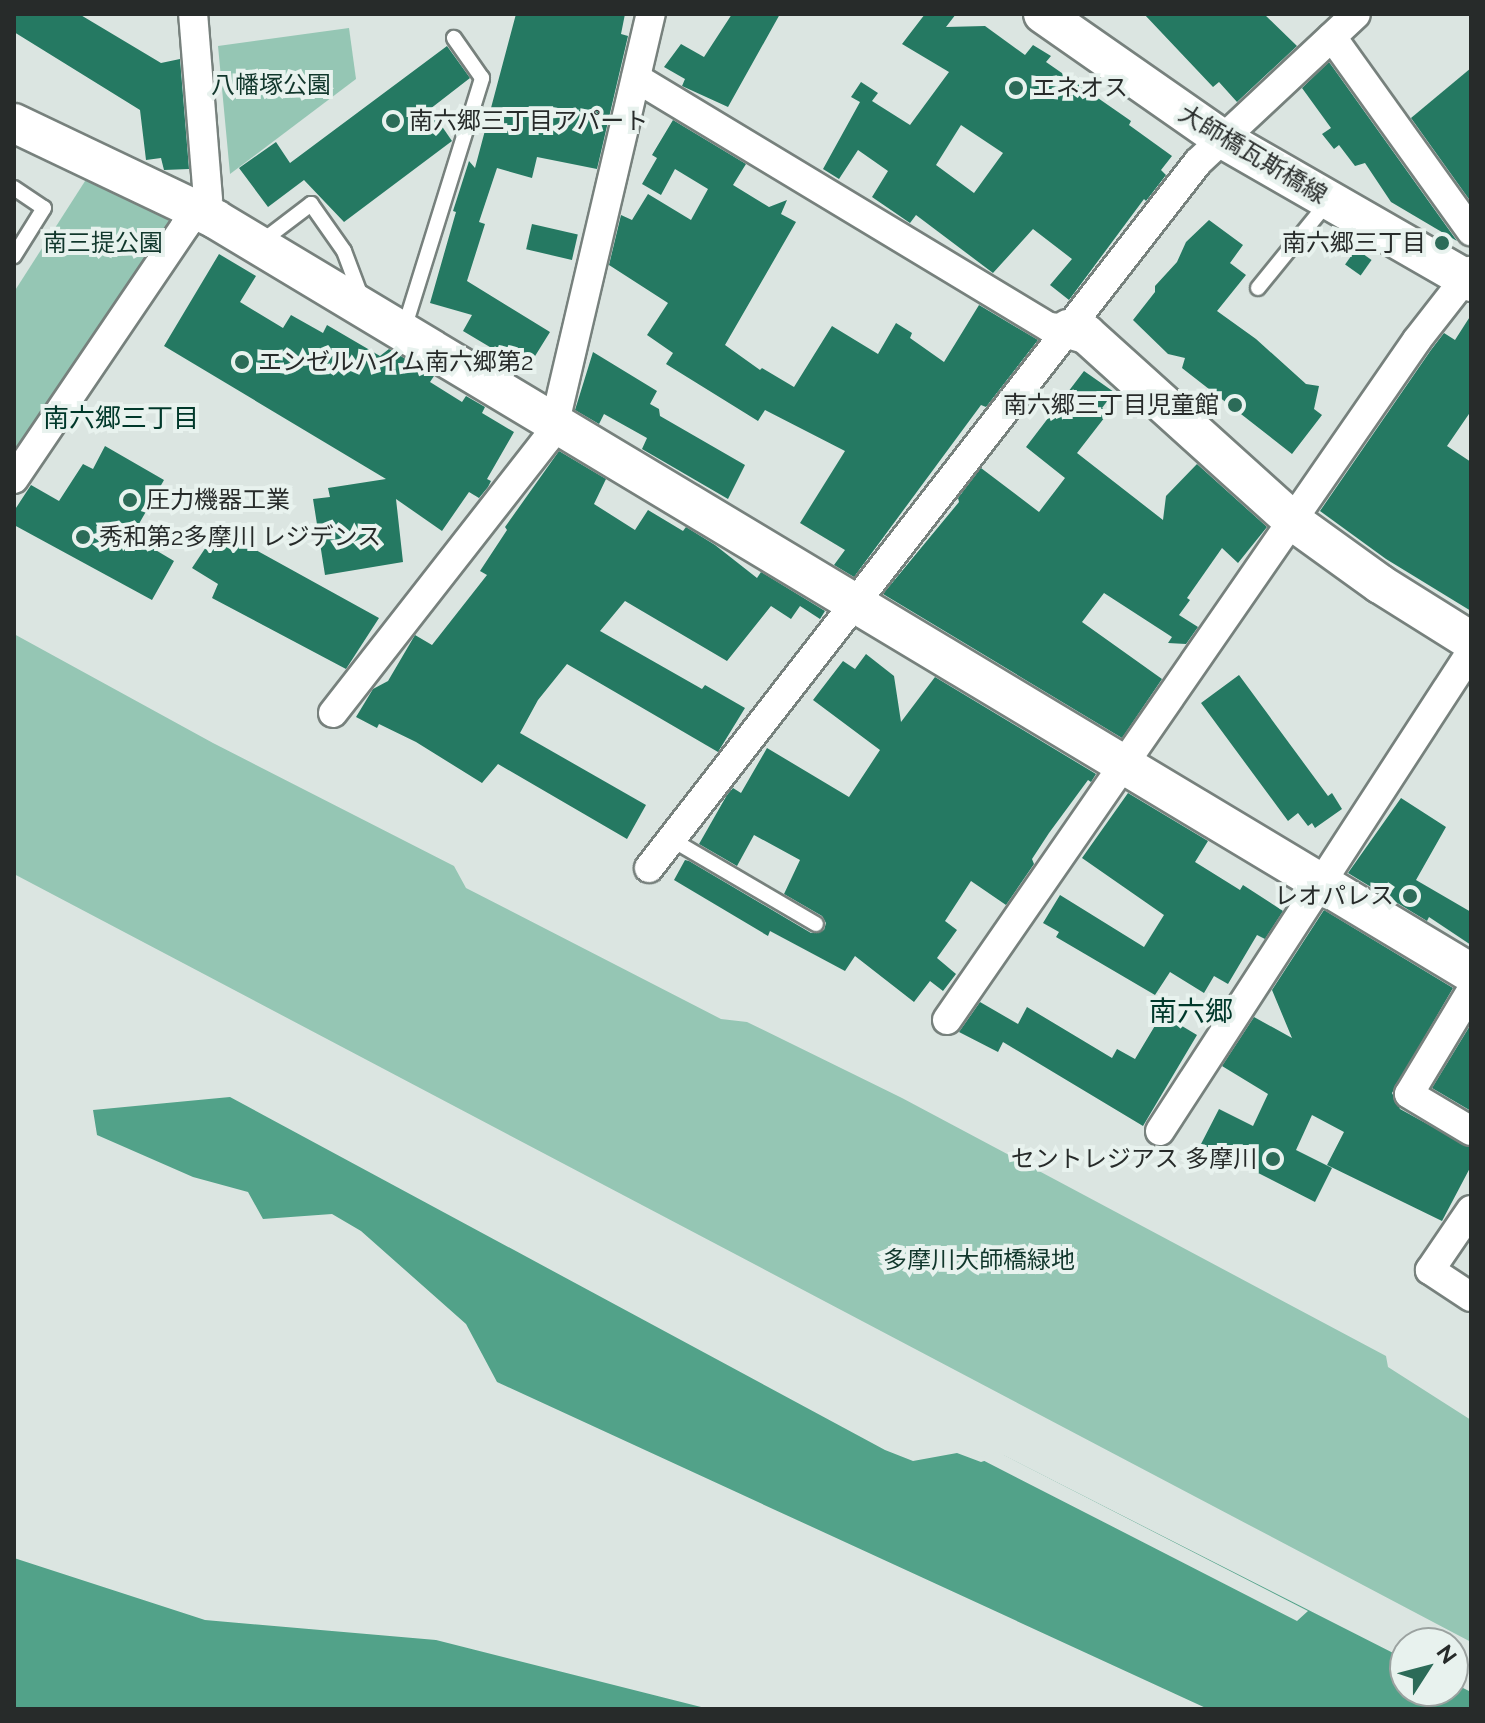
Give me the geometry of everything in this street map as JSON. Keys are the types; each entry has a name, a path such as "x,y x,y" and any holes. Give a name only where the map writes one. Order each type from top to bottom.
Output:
{"street":[{"path":"14,479 208,199 193,14"},
{"path":"333,713 547,439 555,422 651,14"},
{"name":"大師橋瓦斯橋線","path":"1043,14 1221,138 1469,277"},
{"path":"649,868 857,605 1198,162 1356,14"},
{"path":"1332,37 1471,231"},
{"path":"636,78 1049,327 1086,334 1294,522 1380,584 1471,641"},
{"path":"14,123 199,210 258,244 1471,973"},
{"path":"947,1020 1417,340 1469,277"},
{"path":"1160,1131 1471,652"},
{"path":"1471,991 1409,1094 1471,1131"},
{"path":"1471,1210 1430,1270 1471,1297"}],"lane":[{"path":"403,332 482,78 454,38"},
{"path":"14,188 44,208 14,256"},
{"path":"1258,288 1329,199"},
{"path":"258,244 311,204 344,251 365,309"},
{"path":"671,839 816,924"}],"green space":[{"name":"八幡塚公園","path":"349,28 356,79 230,174 218,46"},
{"name":"南三提公園","path":"87,178 167,217 171,227 14,460 14,292"},
{"name":"多摩川大師橋緑地","path":"14,634 213,743 454,866 466,888 721,1019 747,1022 902,1098 1386,1356 1388,1367 1471,1420 1471,1642 1469,1627 1443,1627 14,874"}],"shaded area":[{"path":"230,1097 885,1450 913,1461 957,1453 981,1462 1003,1455 1389,1651 1389,1707 1469,1707 1469,1691 1471,1709 1208,1709 497,1382 466,1324 361,1231 332,1214 263,1219 248,1192 193,1177 97,1135 93,1110"},
{"path":"14,1558 205,1620 436,1640 709,1709 14,1709"}],"pier":[{"path":"963,1450 982,1457 998,1452 1308,1611 1297,1621"}],"building":[{"path":"14,14 79,14 161,63 180,59 189,169 164,170 161,158 146,160 140,110 14,32"},
{"path":"516,14 625,14 621,34 628,36 597,169 537,157 532,178 497,168 479,222 485,224 467,281 550,332 527,369 463,331 472,315 430,303 469,161 475,168"},
{"path":"732,14 780,14 728,107 682,86 685,79 664,67 681,44 704,57"},
{"path":"925,14 956,14 946,27 985,26 1025,55 1033,45 1051,56 1046,62 1131,121 1129,125 1172,156 1161,170 1166,175 1146,201 1144,199 1069,300 1050,285 1072,259 1033,229 993,273 916,215 910,223 872,197 888,171 858,150 839,179 823,169 860,102 851,97 861,82 878,93 872,101 910,125 949,72 902,44","holes":["961,125 1003,153 974,193 936,165"]},
{"path":"1144,14 1264,14 1297,46 1237,102 1219,82 1213,87"},
{"name":"南六郷三丁目アパート","path":"447,46 470,78 430,109 452,141 344,222 304,180 268,207 239,168 276,142 290,163"},
{"path":"1329,62 1457,241 1391,202 1365,163 1355,166 1339,145 1334,149 1322,134 1331,128 1302,88"},
{"path":"1471,68 1471,202 1411,118"},
{"path":"673,120 746,164 733,185 769,207 787,200 781,214 796,222 725,345 760,370 762,368 794,387 832,326 878,354 896,323 912,333 910,338 944,362 979,305 1038,340 986,407 981,405 854,577 834,565 845,550 800,523 845,451 765,410 758,421 666,364 673,353 647,335 668,303 609,265 621,215 632,220 648,194 691,220 708,189 675,169 661,195 642,184 657,158 652,155"},
{"path":"1209,220 1243,245 1230,263 1246,275 1217,311 1256,339 1306,384 1319,386 1314,409 1322,415 1292,454 1182,368 1185,358 1168,354 1133,320 1155,292 1155,286 1177,262 1186,242"},
{"path":"532,224 578,235 572,260 526,249"},
{"path":"1356,249 1372,260 1361,275 1345,265"},
{"path":"219,254 256,276 240,302 283,328 291,315 323,333 327,325 380,356 389,349 434,376 430,382 462,402 466,396 485,407 482,413 514,432 487,479 491,481 488,487 479,498 469,492 442,531 396,499 403,562 325,575 313,499 330,497 328,488 386,479 164,346"},
{"path":"1471,315 1471,411 1447,446 1471,462 1471,611 1386,559 1320,511 1444,333 1455,340"},
{"path":"593,352 657,391 650,404 659,409 660,416 745,465 728,499 642,449 647,438 604,414 599,424 575,410"},
{"path":"1084,371 1114,392 1102,408 1108,413 1077,453 1163,520 1166,496 1197,464 1267,527 1238,563 1222,548 1187,598 1190,600 1179,615 1198,627 1186,644 1168,643 1172,637 1104,593 1082,622 1162,679 1122,738 883,594 959,502 958,498 981,468 1039,512 1065,478 1026,447"},
{"name":"秀和第2多摩川 レジデンス","path":"105,446 164,480 132,536 174,561 152,600 14,525 14,511 31,485 59,501 83,464 93,469"},
{"path":"559,451 606,479 594,504 635,530 648,510 683,531 686,527 715,545 757,578 761,572 825,611 820,619 800,606 791,619 771,606 727,661 625,601 600,631 702,689 705,685 745,708 718,752 567,664 538,700 520,733 646,805 627,839 498,764 482,783 416,742 356,717 373,689 388,681 415,635 432,645 487,575 480,571 507,530 505,527"},
{"path":"218,529 379,618 346,669 212,598 218,584 192,568"},
{"path":"866,654 894,676 901,722 935,677 1096,774 1091,782 1088,780 1049,833 1032,859 1034,864 1006,905 971,881 945,921 957,930 937,958 956,974 943,991 930,981 914,1002 855,956 845,971 770,931 768,936 674,880 685,860 689,861 811,933 824,930 826,923 822,916 784,894 800,860 754,835 737,866 699,844 727,795 733,788 741,793 767,748 849,797 880,750 813,700 843,661 855,669"},
{"path":"1239,675 1328,796 1332,793 1342,809 1315,828 1312,823 1308,826 1298,813 1288,821 1201,703"},
{"path":"1128,793 1208,841 1195,862 1240,890 1243,885 1283,911 1265,939 1257,935 1228,984 1214,976 1204,993 1170,972 1155,995 1056,937 1059,932 1043,923 1060,895 1144,947 1164,915 1082,858"},
{"path":"1401,798 1446,827 1416,880 1471,912 1471,945 1429,917 1427,921 1348,873"},
{"path":"1324,910 1453,988 1392,1093 1400,1109 1471,1148 1471,1166 1442,1221 1327,1165 1344,1132 1312,1115 1296,1150 1332,1168 1315,1202 1201,1144 1219,1109 1253,1126 1268,1094 1222,1066 1254,1017 1292,1038 1272,990"},
{"path":"980,1002 1018,1024 1027,1007 1112,1058 1117,1049 1135,1059 1162,1014 1197,1035 1143,1126 1003,1042 998,1052 959,1032"},
{"path":"1471,1024 1471,1111 1432,1088"}],"place":[{"name":"エネオス","path":"1016,88"},
{"name":"南六郷三丁目アパート","path":"393,121"},
{"name":"南六郷三丁目","path":"1442,243"},
{"name":"エンゼルハイム南六郷第2","path":"242,362"},
{"name":"南六郷三丁目児童館","path":"1235,405"},
{"name":"圧力機器工業","path":"130,500"},
{"name":"秀和第2多摩川 レジデンス","path":"83,537"},
{"name":"レオパレス","path":"1410,896"},
{"name":"セントレジアス 多摩川","path":"1273,1159"}],"district":[{"name":"南六郷三丁目","path":"121,419"},
{"name":"南六郷","path":"1191,1012"}]}
